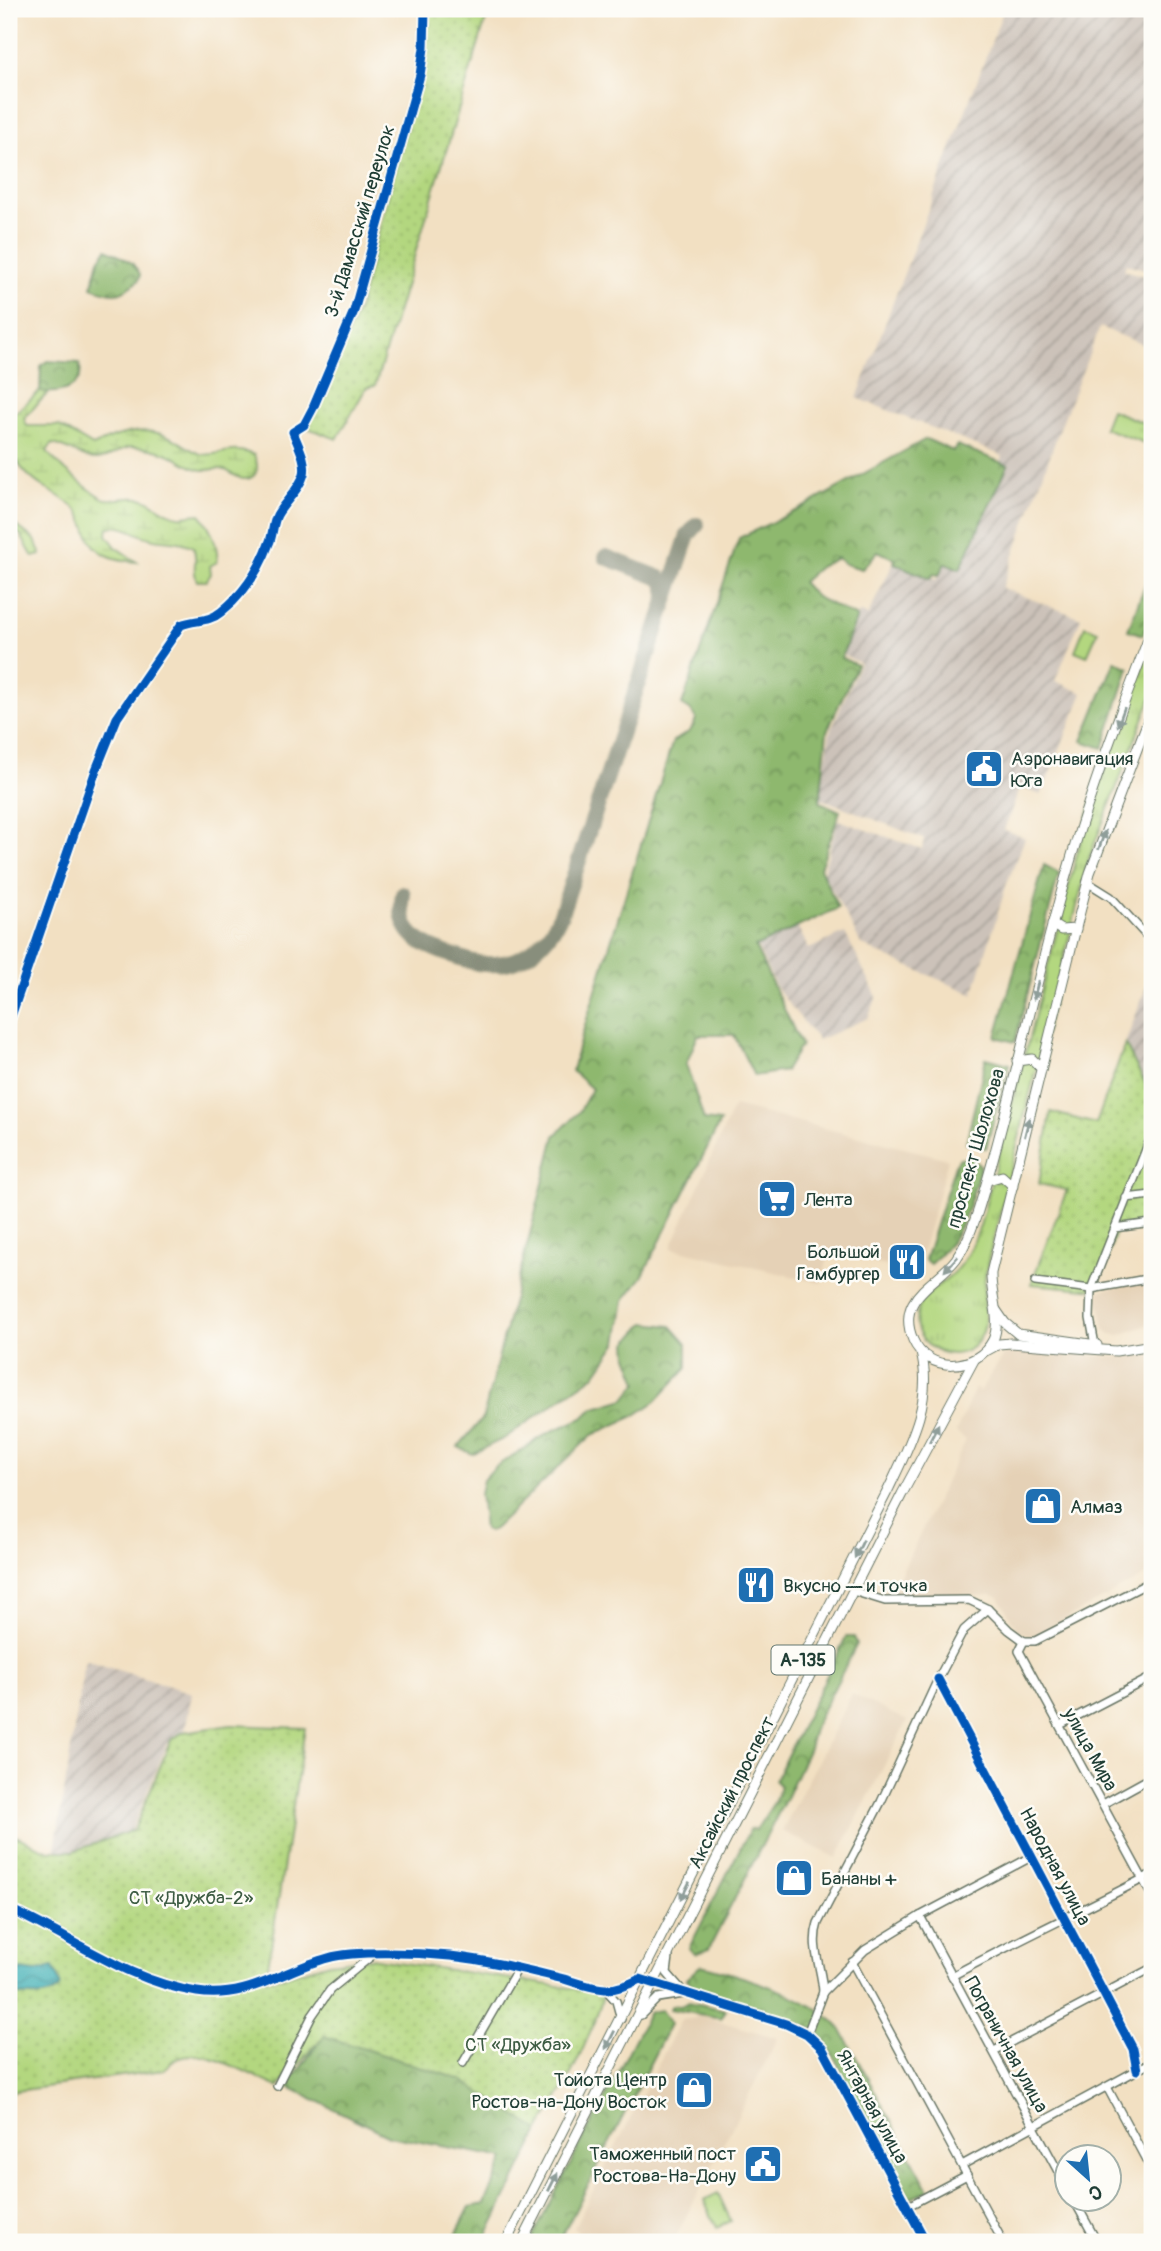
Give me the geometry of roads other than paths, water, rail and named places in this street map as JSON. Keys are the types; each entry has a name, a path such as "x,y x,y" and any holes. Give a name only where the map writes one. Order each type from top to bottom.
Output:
{"main road":[{"name":"проспект Шолохова","path":"921,1353 909,1331 911,1307 919,1293 957,1259 969,1239 988,1180 1052,924 1081,828 1152,629"},
{"path":"986,1350 997,1326 990,1290 991,1273 1087,882 1152,710"},
{"path":"1052,924 1061,930 1076,929"},
{"path":"1017,1061 1032,1059 1041,1068"},
{"path":"988,1180 1002,1176 1013,1186"},
{"path":"995,1309 1018,1334 1094,1345 1140,1348"},
{"path":"921,1353 934,1362 953,1366 974,1360 999,1344 1096,1351 1152,1345"},
{"name":"Аксайский проспект","path":"506,2242 621,2020 912,1439 926,1387 926,1371 921,1353"},
{"name":"Аксайский проспект","path":"522,2242 656,1983 733,1825 974,1360"},
{"path":"656,1983 649,1974 668,1937 667,1927"}],"street":[{"name":"3-й Дамасский переулок","path":"9,1022 96,770 117,718 181,625 210,620 246,588 258,570 276,517 304,475 305,463 293,432 304,425 313,408 354,311 420,75 425,9"},
{"path":"1087,882 1111,897 1152,942"},
{"path":"1094,1345 1090,1318 1091,1289 1152,1133"},
{"path":"1126,1198 1152,1195"},
{"path":"1115,1228 1152,1223"},
{"path":"1034,1282 1091,1289 1152,1279"},
{"path":"853,1591 885,1601 969,1600 988,1609 1024,1641 1035,1641 1152,1581"},
{"path":"823,1992 815,1950 814,1935 818,1923 881,1802 938,1679 964,1630 988,1609"},
{"name":"улица Мира","path":"1024,1641 1019,1651 1152,1896"},
{"path":"1060,1725 1152,1677"},
{"name":"Народная улица","path":"938,1679 1133,2049 1137,2070"},
{"path":"1103,1804 1152,1777"},
{"path":"807,2034 823,1992 865,1950 920,1916 1031,1857"},
{"path":"952,1976 1152,1874"},
{"path":"9,1909 43,1924 125,1970 174,1987 212,1994 223,1994 265,1983 329,1957 375,1953 450,1956 517,1968 606,1990 640,1979"},
{"name":"Пограничная улица","path":"920,1916 1052,2160"},
{"path":"277,2086 312,2016 330,1990 375,1953"},
{"path":"670,1954 667,1968 670,1978 690,1994"},
{"path":"852,1962 1003,2242"},
{"path":"463,2063 517,1968"},
{"path":"994,2051 1152,1968"},
{"name":"Янтарная улица","path":"640,1979 778,2021 815,2040 832,2066 926,2242"},
{"path":"606,1990 616,2001 621,2020"},
{"name":"Янтарная улица","path":"638,2018 658,1998 672,1994 690,1994"},
{"path":"962,2165 1152,2062"},
{"path":"1107,2087 1152,2171"},
{"path":"908,2206 967,2175"},
{"path":"1080,2212 1097,2242"}],"water":[{"path":"53,1967 61,1986 56,1991 43,1996 9,1994 9,1968 35,1972"}],"place":[{"name":"Аэронавигация Юга","path":"984,769"},
{"name":"Лента","path":"777,1199"},
{"name":"Большой Гамбургер","path":"907,1262"},
{"name":"Алмаз","path":"1043,1506"},
{"name":"Вкусно — и точка","path":"756,1585"},
{"name":"Бананы +","path":"794,1878"},
{"name":"Тойота Центр Ростов-на-Дону Восток","path":"694,2090"},
{"name":"Таможенный пост Ростова-На-Дону","path":"763,2164"}],"park label":[{"name":"СТ «Дружба-2»","path":"191,1897"},
{"name":"СТ «Дружба»","path":"518,2044"}]}
